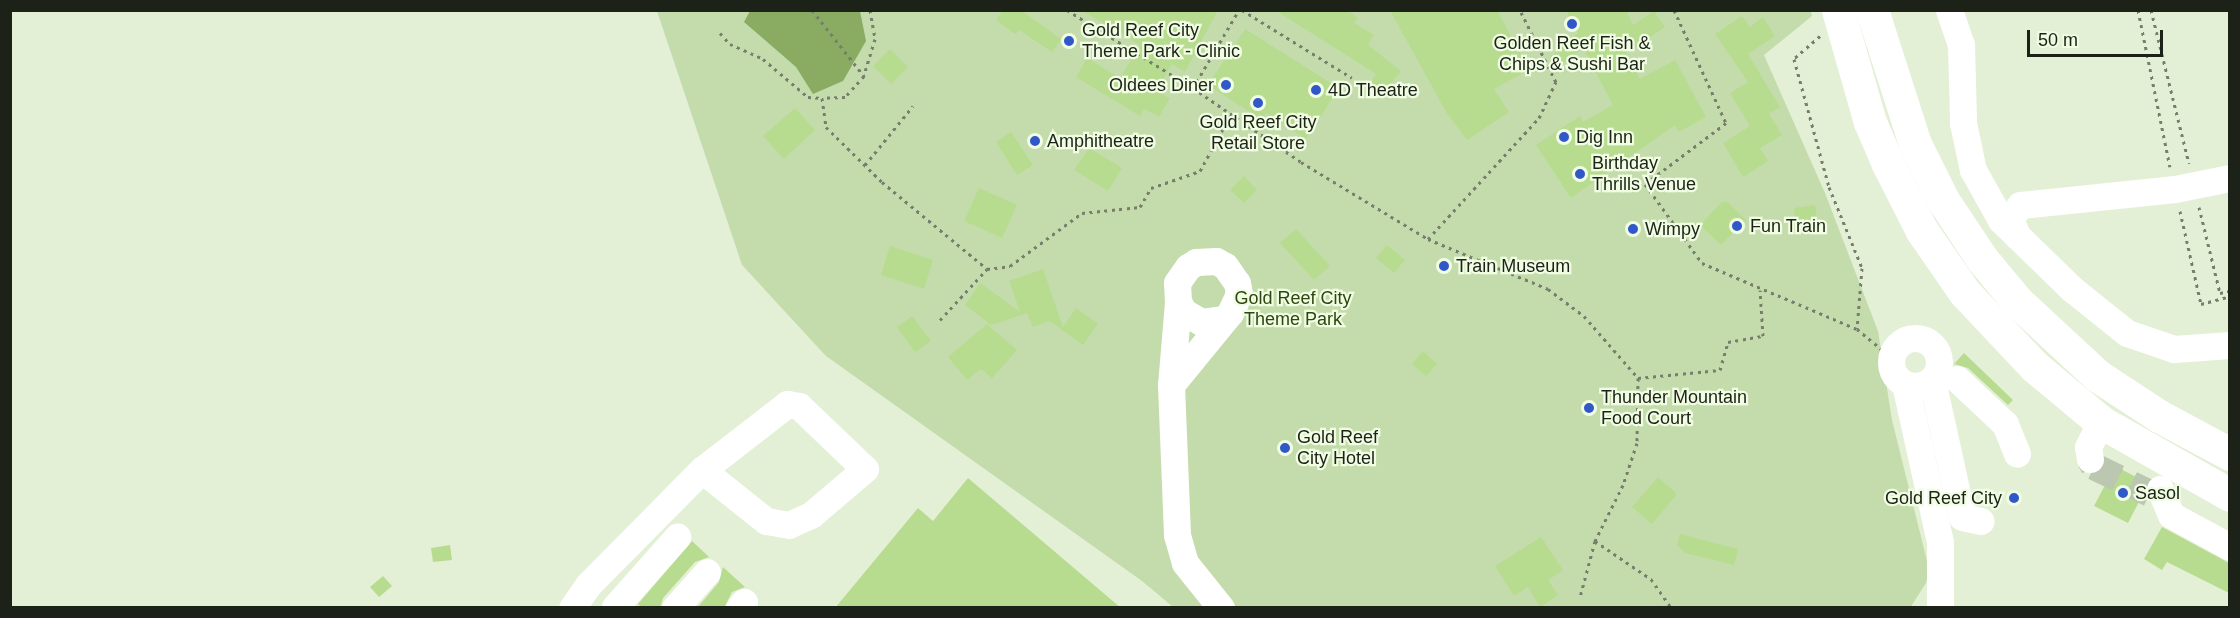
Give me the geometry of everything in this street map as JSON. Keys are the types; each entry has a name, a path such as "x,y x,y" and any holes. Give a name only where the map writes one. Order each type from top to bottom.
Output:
{"main road":[{"path":"1838,10 1870,122 1922,231 1998,332 2101,422 2162,483 2229,495"},
{"path":"1872,10 1916,144 1943,200 1982,259 2018,302 2098,376 2159,416 2229,454"}],"lane":[{"path":"1955,13 1961,44 1963,123 1973,170 2001,220 2072,289 2127,333 2174,349 2229,345"},
{"path":"2017,236 2010,218 2020,205 2184,187 2229,177"},
{"path":"1171,385 1222,319 1230,313 1239,294 1233,273 1216,261 1196,262 1188,267 1177,283 1178,302 1171,385 1180,551 1199,584 1221,608"},
{"path":"1178,302 1184,312 1201,322 1222,319"},
{"path":"1940,542 1972,519 1945,379 1929,342 1906,339 1891,357 1893,373 1905,384 1920,386 1945,379"},
{"path":"1945,379 2005,424 2017,454"},
{"path":"1905,384 1940,542 1940,608"},
{"path":"572,608 588,585 702,470 787,404 793,403 865,469 811,515 789,525 766,521 702,470"},
{"path":"2090,459 2089,441 2101,422"},
{"path":"2162,483 2171,515 2229,547"},
{"path":"588,585 615,607 677,537"},
{"path":"675,608 707,572"}],"path":[{"path":"812,10 864,76"},
{"path":"720,33 730,44 763,59 808,97 845,97 864,76 875,39 870,10"},
{"path":"1066,10 1193,88 1230,116 1428,239 1548,289 1584,316 1638,378 1637,443 1623,485 1594,542 1581,597"},
{"path":"1193,88 1240,10 1352,78"},
{"path":"1428,239 1539,118 1556,82 1520,10"},
{"path":"1674,10 1726,123 1645,184 1702,263 1760,290 1857,329 1891,357"},
{"path":"2138,10 2184,187 2220,293 2229,291"},
{"path":"2151,10 2184,187 2201,304 2229,296"},
{"path":"1804,50 1794,59 1823,166 1862,268 1857,329"},
{"path":"822,98 826,127 865,165 987,269"},
{"path":"865,165 913,106"},
{"path":"940,320 987,269 1010,266 1082,213 1140,207 1151,188 1200,171 1230,116"},
{"path":"1638,378 1720,370 1728,342 1763,336 1760,290"},
{"path":"1594,542 1651,579 1671,608"}],"green space":[{"name":"Gold Reef City Theme Park","path":"657,11 1811,11 1812,16 1764,55 1825,193 1878,331 1892,420 1929,569 1926,583 1910,608 1173,607 1142,581 826,356 742,265"}],"shaded area":[{"path":"750,11 860,11 866,41 843,81 813,94 796,67 744,22"}],"building":[{"path":"1003,10 1021,10 1061,39 1052,52 1019,30 1015,34 996,20"},
{"path":"1081,10 1218,10 1185,72 1172,64 1156,91 1170,98 1159,117 1144,109 1140,116 1076,77 1087,58 1120,78 1140,45"},
{"path":"1275,10 1347,10 1358,18 1354,23 1374,35 1368,45 1401,71 1380,97 1367,86 1376,74"},
{"path":"1390,10 1497,10 1529,70 1494,89 1509,112 1467,140 1446,112"},
{"path":"1566,10 1626,10 1633,25 1654,11 1665,27 1626,53 1640,79 1675,60 1706,117 1679,132 1675,125 1571,198 1536,145 1580,116 1583,122 1613,105 1583,48 1559,67 1550,57 1578,33"},
{"path":"1742,16 1750,27 1763,17 1775,36 1748,54 1780,107 1769,114 1782,135 1760,148 1768,161 1743,177 1723,143 1750,126 1730,93 1748,82 1715,34"},
{"path":"1245,29 1339,88 1306,139 1266,113 1262,120 1208,85"},
{"path":"890,49 908,67 891,84 873,66"},
{"path":"795,108 815,130 784,159 763,136"},
{"path":"1011,132 1033,165 1017,175 996,142"},
{"path":"1089,148 1122,168 1108,191 1074,170"},
{"path":"1244,176 1257,190 1244,203 1230,190"},
{"path":"979,188 1017,205 1002,238 964,221"},
{"path":"1722,202 1728,202 1746,220 1721,245 1700,225"},
{"path":"1815,205 1817,219 1796,221 1794,208"},
{"path":"1296,229 1330,266 1314,280 1280,243"},
{"path":"1387,245 1405,260 1394,273 1376,258"},
{"path":"890,246 933,260 924,289 881,275"},
{"path":"1043,269 1063,327 1076,308 1098,324 1083,345 1050,321 1033,327 1027,313 991,325 965,305 980,283 1020,312 1009,281"},
{"path":"912,316 931,341 915,352 897,327"},
{"path":"987,324 1017,350 992,378 981,369 967,380 948,357"},
{"path":"1423,351 1437,364 1426,376 1412,364"},
{"path":"1964,353 2013,400 2008,405 1968,368 1954,364"},
{"path":"2105,461 2146,482 2147,499 2141,498 2128,523 2094,506 2107,481 2094,474"},
{"path":"1658,477 1677,494 1652,524 1632,507"},
{"path":"968,478 1121,608 835,608 918,508 933,521"},
{"path":"2162,527 2229,563 2229,593 2167,562 2162,570 2144,559"},
{"path":"1680,534 1738,549 1734,565 1685,553 1677,545"},
{"path":"1541,537 1563,570 1548,580 1558,595 1540,607 1528,587 1514,596 1495,566"},
{"path":"692,541 709,557 695,562 663,598 660,608 642,608 638,604"},
{"path":"450,545 452,560 433,562 431,548"},
{"path":"723,567 745,587 732,592 724,608 697,608 719,582"},
{"path":"383,576 392,586 379,597 370,587"}],"tunnel":[{"path":"2090,459 2094,466 2150,493"}],"place":[{"name":"Golden Reef Fish & Chips & Sushi Bar","path":"1572,24"},
{"name":"Gold Reef City Theme Park - Clinic","path":"1069,41"},
{"name":"Oldees Diner","path":"1226,85"},
{"name":"4D Theatre","path":"1316,90"},
{"name":"Gold Reef City Retail Store","path":"1258,103"},
{"name":"Dig Inn","path":"1564,137"},
{"name":"Amphitheatre","path":"1035,141"},
{"name":"Birthday Thrills Venue","path":"1580,174"},
{"name":"Fun Train","path":"1737,226"},
{"name":"Wimpy","path":"1633,229"},
{"name":"Train Museum","path":"1444,266"},
{"name":"Thunder Mountain Food Court","path":"1589,408"},
{"name":"Gold Reef City Hotel","path":"1285,448"},
{"name":"Sasol","path":"2123,493"},
{"name":"Gold Reef City","path":"2014,498"}]}
